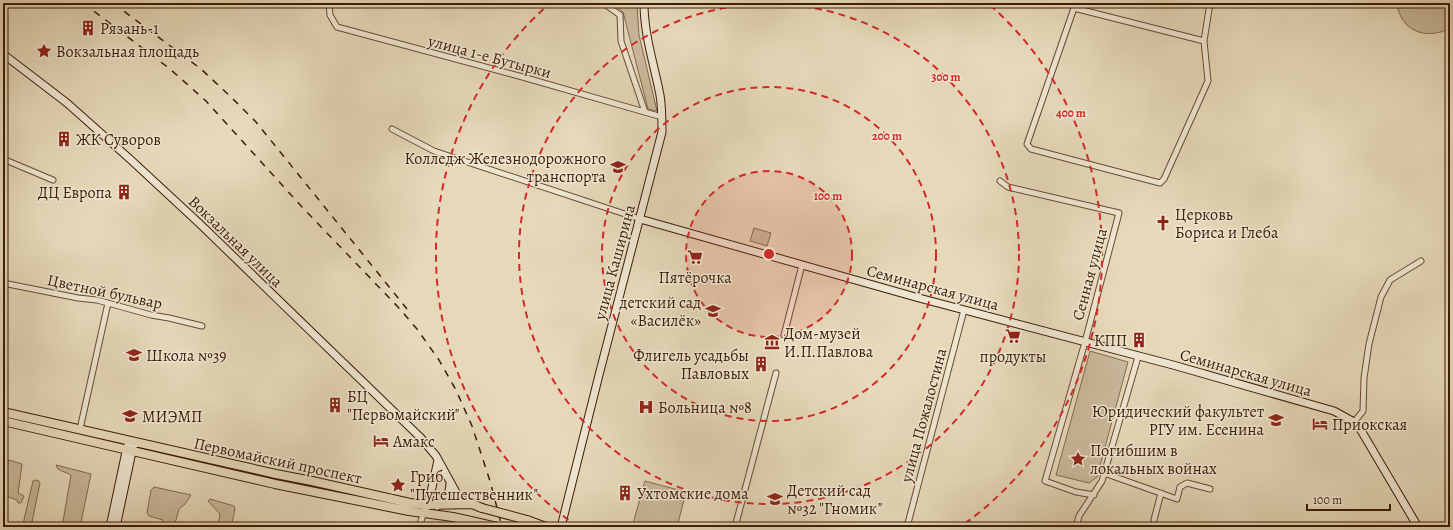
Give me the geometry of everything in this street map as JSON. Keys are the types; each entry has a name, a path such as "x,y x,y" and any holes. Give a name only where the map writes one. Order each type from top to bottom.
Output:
{"main road":[{"name":"улица Каширина","path":"561,527 602,361 662,132 660,94 645,32 644,3"},
{"name":"Вокзальная улица","path":"3,54 67,103 200,224 416,433 432,450 458,496 472,504"},
{"name":"Семинарская улица","path":"640,219 964,310 1334,411 1354,422 1359,428 1418,527"},
{"name":"Первомайский проспект","path":"3,412 80,429 131,445 275,484 409,511 426,509 442,504 472,504 546,527"},
{"name":"Первомайский проспект","path":"3,421 131,445"},
{"path":"110,527 131,445"},
{"path":"116,527 131,445"},
{"path":"426,509 435,478 438,460"},
{"path":"435,478 441,475 445,476 449,481 448,496 442,504"},
{"name":"Первомайский проспект","path":"426,509 496,527"}],"street":[{"name":"улица 1-е Бутырки","path":"329,3 330,16 337,27 519,76 662,117"},
{"path":"603,3 620,15 621,41 645,112"},
{"path":"1204,41 1074,8 1028,144 1032,149 1160,183 1164,179 1208,82 1204,41 1210,3"},
{"name":"Семинарская улица","path":"392,129 434,151 640,219"},
{"path":"3,159 53,180"},
{"name":"Сенная улица","path":"1000,181 1008,187 1119,213 1085,342 1045,481 1076,492 1094,495"},
{"path":"1354,422 1363,411 1364,378 1369,344 1381,296 1390,280 1421,261"},
{"path":"784,334 802,265"},
{"name":"Цветной бульвар","path":"3,283 78,298 97,300 151,315 202,326"},
{"path":"80,429 108,303"},
{"name":"улица Пожалостина","path":"907,527 964,310"},
{"path":"1076,527 1079,516 1102,481 1138,357"},
{"path":"735,527 776,373"},
{"path":"1104,474 1177,499 1180,487 1187,483 1210,488"},
{"path":"1154,520 1162,493"},
{"path":"419,527 426,509"}],"shaded area":[{"path":"612,3 633,3 637,6 639,35 657,111 648,109 623,12"},
{"path":"1397,3 1450,3 1450,28 1432,34 1416,31 1403,21 1399,13"},
{"path":"754,228 771,233 767,246 750,241"},
{"path":"1090,351 1128,362 1097,477 1089,483 1056,475"},
{"path":"9,460 22,464 18,493 24,496 21,503 18,503 17,500 3,495 3,476"},
{"path":"56,465 91,474 80,527 62,527 71,475 58,469"},
{"path":"33,481 39,481 40,483 31,527 25,527 23,524"},
{"path":"645,481 686,492 677,527 632,527"},
{"path":"154,487 191,495 185,504 179,509 172,527 163,527 163,520 149,516 147,513 151,490"},
{"path":"210,499 234,506 235,509 231,527 218,526 220,514 208,501"}],"railway":[{"path":"83,3 170,69 206,101 302,207 398,307 417,329 439,360 456,390 472,426 490,481 502,527"},
{"path":"113,3 201,69 256,122 407,309"}],"place":[{"name":"Рязань-1","path":"88,28"},
{"name":"Вокзальная площадь","path":"44,51"},
{"name":"ЖК Суворов","path":"64,139"},
{"name":"Колледж Железнодорожного транспорта","path":"618,167"},
{"name":"ДЦ Европа","path":"124,192"},
{"name":"Церковь Бориса и Глеба","path":"1163,223"},
{"name":"Пятёрочка","path":"695,257"},
{"name":"детский сад «Василёк»","path":"713,311"},
{"name":"продукты","path":"1013,336"},
{"name":"КПП","path":"1139,340"},
{"name":"Дом-музей И.П.Павлова","path":"772,342"},
{"name":"Школа №39","path":"134,355"},
{"name":"Флигель усадьбы Павловых","path":"761,364"},
{"name":"БЦ \"Первомайский\"","path":"335,405"},
{"name":"Больница №8","path":"646,407"},
{"name":"МИЭМП","path":"130,416"},
{"name":"Юридический факультет РГУ им. Есенина","path":"1276,420"},
{"name":"Приокская","path":"1320,424"},
{"name":"Амакс","path":"381,441"},
{"name":"Погибшим в локальных войнах","path":"1078,459"},
{"name":"Гриб \"Путешественник\"","path":"398,485"},
{"name":"Ухтомские дома","path":"625,493"},
{"name":"Детский сад №32 \"Гномик\"","path":"775,499"}]}
